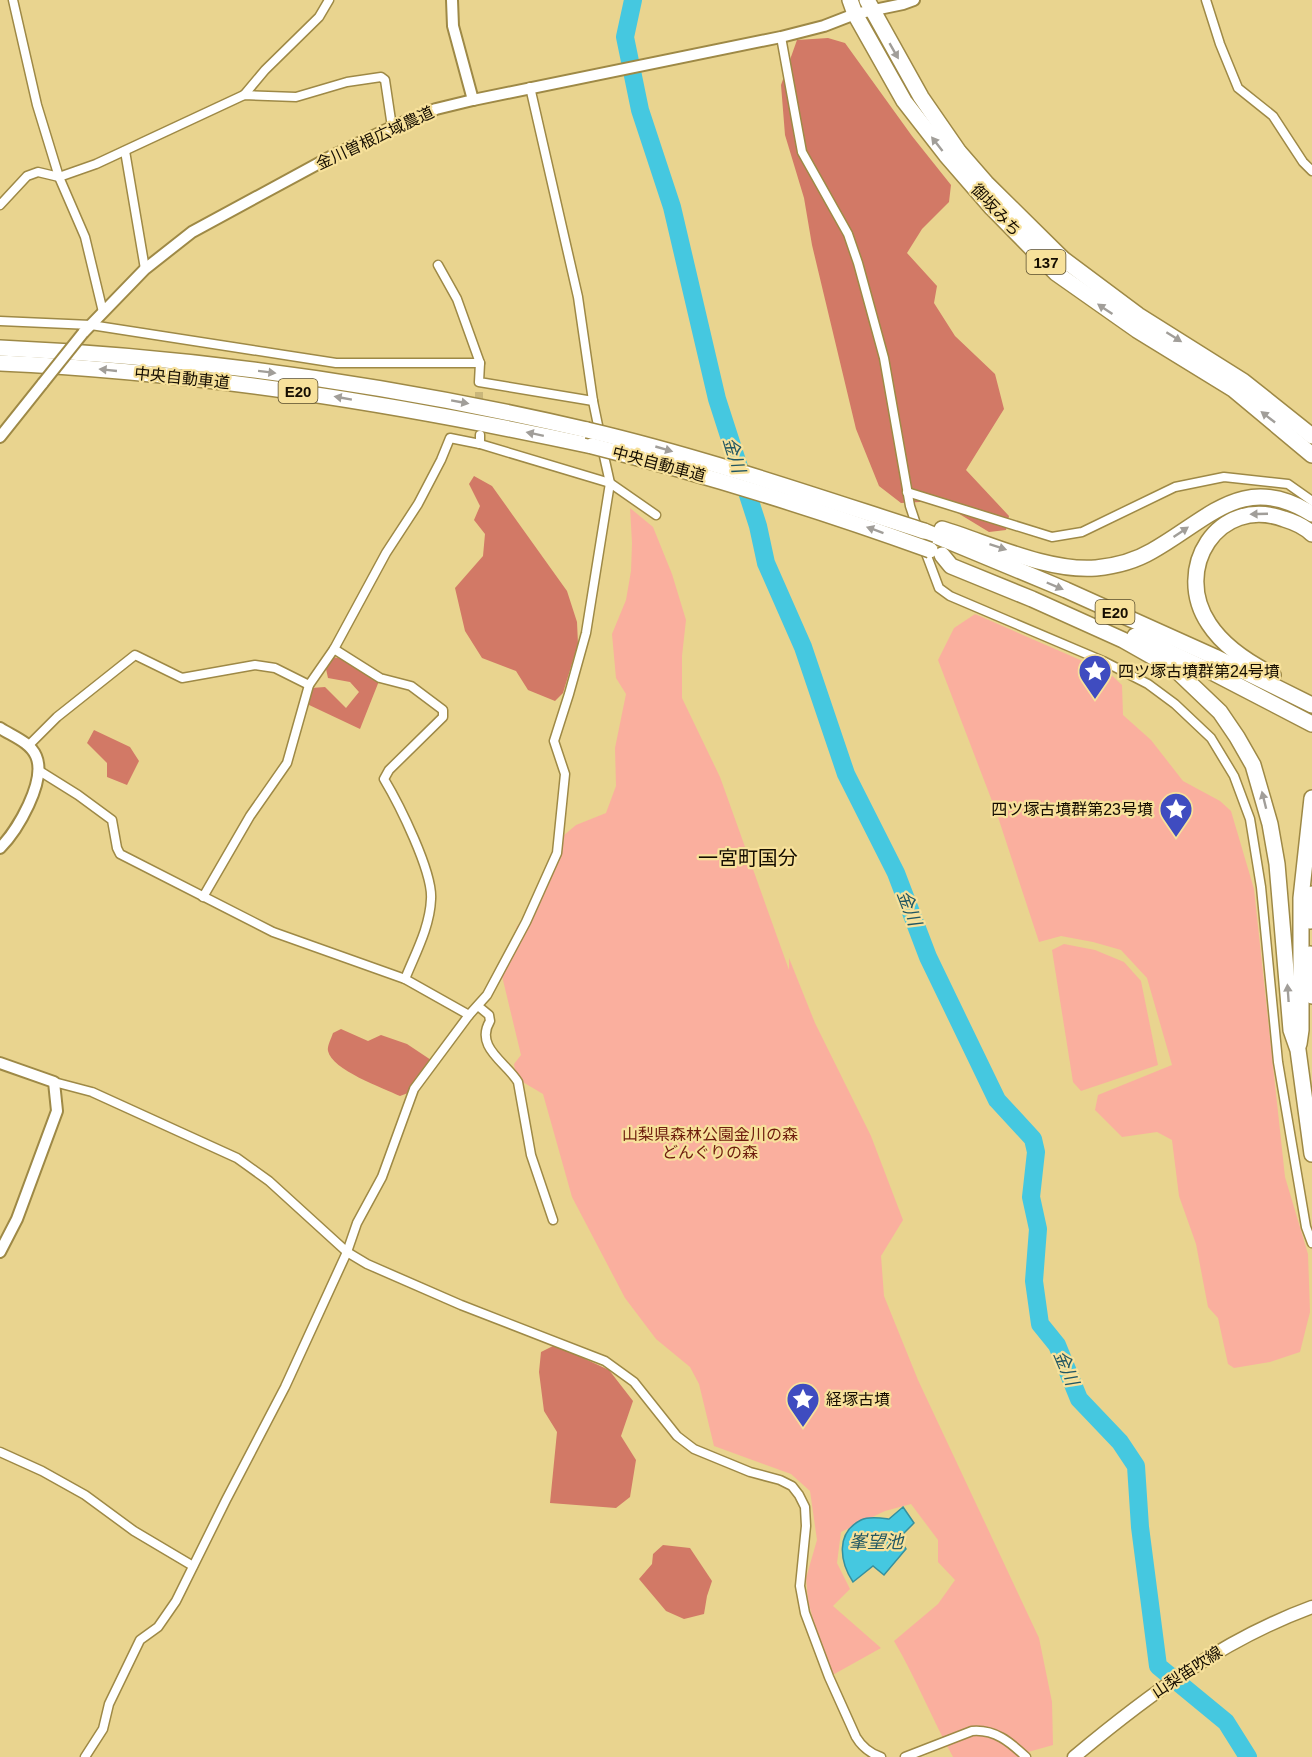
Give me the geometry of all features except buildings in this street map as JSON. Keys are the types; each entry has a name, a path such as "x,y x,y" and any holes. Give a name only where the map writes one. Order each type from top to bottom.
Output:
{"highway":[{"name":"御坂みち","path":"869,5 921,97 959,152 986,183 1063,259 1138,315 1243,381 1312,436"},
{"name":"御坂みち","path":"853,7 904,101 946,155 992,208 1056,273 1137,330 1233,389 1312,455"},
{"name":"中央自動車道","path":"0,348 92,353 328,379 493,408 658,447 732,468 890,520 897,517 923,527"},
{"name":"中央自動車道","path":"0,363 80,367 325,395 487,424 592,447 755,491 839,517 936,552 1057,602 1210,671 1306,721"},
{"path":"923,527 1050,564 1072,568 1094,568 1130,562 1152,551 1219,508 1251,497 1286,500 1312,514"},
{"path":"1308,698 1224,644 1207,623 1195,593 1195,573 1202,550 1213,534 1227,522 1248,514 1269,513 1293,522 1312,534"},
{"name":"E20","path":"923,527 1308,698"},
{"path":"936,552 951,566 1032,599 1132,645 1176,670 1220,712 1237,737 1253,765 1270,824 1277,864 1291,1030 1298,1050 1312,1154"},
{"path":"1298,1050 1301,1030 1301,898 1312,798"},
{"path":"1312,894 1310,946 1312,996"}],"main road":[{"name":"山梨笛吹線","path":"1074,1757 1178,1676 1263,1627 1312,1607"}],"street":[{"path":"13,0 37,105 59,177 85,237 103,312"},
{"path":"0,205 27,176 38,172 59,177 96,164 244,95 265,70 319,17 329,0"},
{"path":"452,0 453,26 473,100"},
{"name":"金川曽根広域農道","path":"0,436 87,329 145,269 192,232 392,126 436,109 473,100 781,37 824,26 853,7 903,4 914,0"},
{"path":"1206,0 1220,44 1238,88 1273,117 1303,162 1312,171"},
{"path":"781,37 802,152 848,234 861,274 884,358 910,506 932,574 939,588 977,609 1103,661 1148,684 1175,704 1210,738 1234,776 1250,819 1261,887 1278,1062 1306,1227 1312,1243"},
{"path":"244,95 296,97 346,82 381,77 385,80 392,126"},
{"path":"87,1756 103,1729 109,1704 140,1640 158,1626 176,1601 285,1387 347,1252 357,1223 382,1178 414,1089 469,1015 487,995 526,922 557,853 565,774 554,741 586,633 610,483 593,401 578,297 530,87"},
{"path":"125,151 145,269"},
{"path":"438,265 457,299 480,363 479,392"},
{"path":"0,321 87,329 336,363 480,363"},
{"path":"479,382 593,401"},
{"path":"203,897 250,816 287,763 309,685 334,649 387,553 418,504 450,438 480,440 610,483 656,514"},
{"path":"907,492 1052,537 1082,532 1174,487 1224,477 1288,484 1312,501"},
{"path":"334,649 380,678 411,686 443,710 443,717 389,770 384,779 399,806 418,851 431,898 426,926 405,979"},
{"path":"29,746 57,717 135,655 182,678 255,665 275,668 309,685"},
{"path":"0,728 29,746 37,757 38,770 37,785 26,810 0,848"},
{"path":"38,770 112,820 120,854 273,932 405,979 469,1015"},
{"path":"478,1006 489,1015 486,1043 502,1065 513,1073 519,1082 531,1155 553,1220"},
{"path":"0,1063 54,1082 92,1092 237,1158 269,1181 347,1252 367,1264 450,1300 604,1361 634,1382 677,1436 694,1449 739,1468 780,1480 792,1486 800,1495 805,1507 806,1526 800,1586 805,1613 829,1677 856,1737 870,1753 880,1757"},
{"path":"0,1252 17,1219 57,1111 54,1082"},
{"path":"0,1452 42,1471 85,1495 134,1531 194,1566"},
{"path":"905,1757 972,1731 982,1730 997,1734 1026,1757"}],"green space":[{"name":"山梨県森林公園金川の森 どんぐりの森","path":"630,508 653,527 672,574 686,620 682,656 682,698 720,777 789,970 789,958 815,1023 871,1136 903,1220 881,1256 884,1296 918,1380 1039,1638 1052,1702 1053,1745 1028,1752 1022,1757 953,1757 894,1641 938,1604 955,1580 938,1562 938,1540 911,1504 885,1511 841,1532 837,1563 850,1589 833,1606 881,1648 829,1677 808,1601 806,1578 817,1540 810,1491 791,1474 714,1446 699,1384 690,1367 656,1339 625,1298 572,1197 543,1094 516,1078 514,1064 521,1055 502,976 517,926 537,907 563,836 576,825 606,813 616,786 615,748 626,694 616,678 612,634 626,600 631,571"},
{"path":"975,614 1108,672 1122,685 1123,715 1151,740 1183,781 1220,801 1231,811 1254,889 1285,1177 1308,1254 1310,1312 1300,1352 1270,1362 1234,1368 1228,1364 1218,1318 1208,1307 1196,1244 1179,1196 1172,1140 1157,1132 1122,1137 1095,1110 1098,1095 1172,1065 1147,978 1121,950 1061,936 1039,942 997,814 938,660 954,628"},
{"path":"1064,944 1095,950 1124,962 1141,981 1158,1065 1081,1091 1073,1082 1052,950"}],"shaded area":[{"path":"828,38 845,43 912,136 951,185 949,202 922,229 907,253 937,286 934,303 955,336 995,374 1004,409 966,470 1009,516 1006,530 989,532 938,501 901,503 879,486 856,429 812,245 804,198 785,135 781,85 797,40"},
{"path":"474,476 492,486 567,591 577,622 578,644 563,693 555,701 528,690 516,671 482,658 465,631 455,588 483,556 485,534 474,520 480,506 469,484"},
{"path":"333,657 343,659 379,681 360,729 307,704 311,688 325,687 346,708 359,692 350,682 328,678 326,669"},
{"path":"94,730 130,747 139,761 127,785 107,777 107,763 87,743"},
{"path":"341,1029 368,1041 381,1035 407,1044 431,1060 408,1093 400,1096 359,1078 332,1058 328,1051 329,1045 333,1033"},
{"path":"555,1345 609,1370 633,1401 621,1436 636,1460 630,1497 616,1508 550,1503 557,1432 544,1411 539,1372 541,1352"},
{"path":"663,1545 690,1548 712,1581 704,1614 684,1619 666,1611 639,1579 652,1564 653,1554"}],"water":[{"name":"峯望池","path":"903,1507 914,1523 903,1534 902,1543 906,1549 884,1575 873,1566 853,1582 843,1557 842,1548 847,1532 864,1519 889,1519"}],"waterway":[{"name":"金川","path":"633,0 625,37 640,110 672,207 717,399 758,526 766,563 803,647 846,774 896,873 928,957 997,1100 1033,1139 1036,1152 1031,1197 1038,1229 1034,1281 1040,1324 1057,1345 1079,1399 1120,1442 1136,1466 1140,1527 1158,1666 1226,1722 1248,1757"}],"tunnel":[{"path":"479,392 479,410"}],"place":[{"name":"四ツ塚古墳群第24号墳","path":"1095,700"},
{"name":"四ツ塚古墳群第23号墳","path":"1176,838"},
{"name":"経塚古墳","path":"803,1428"}],"district":[{"name":"一宮町国分","path":"748,858"}]}
